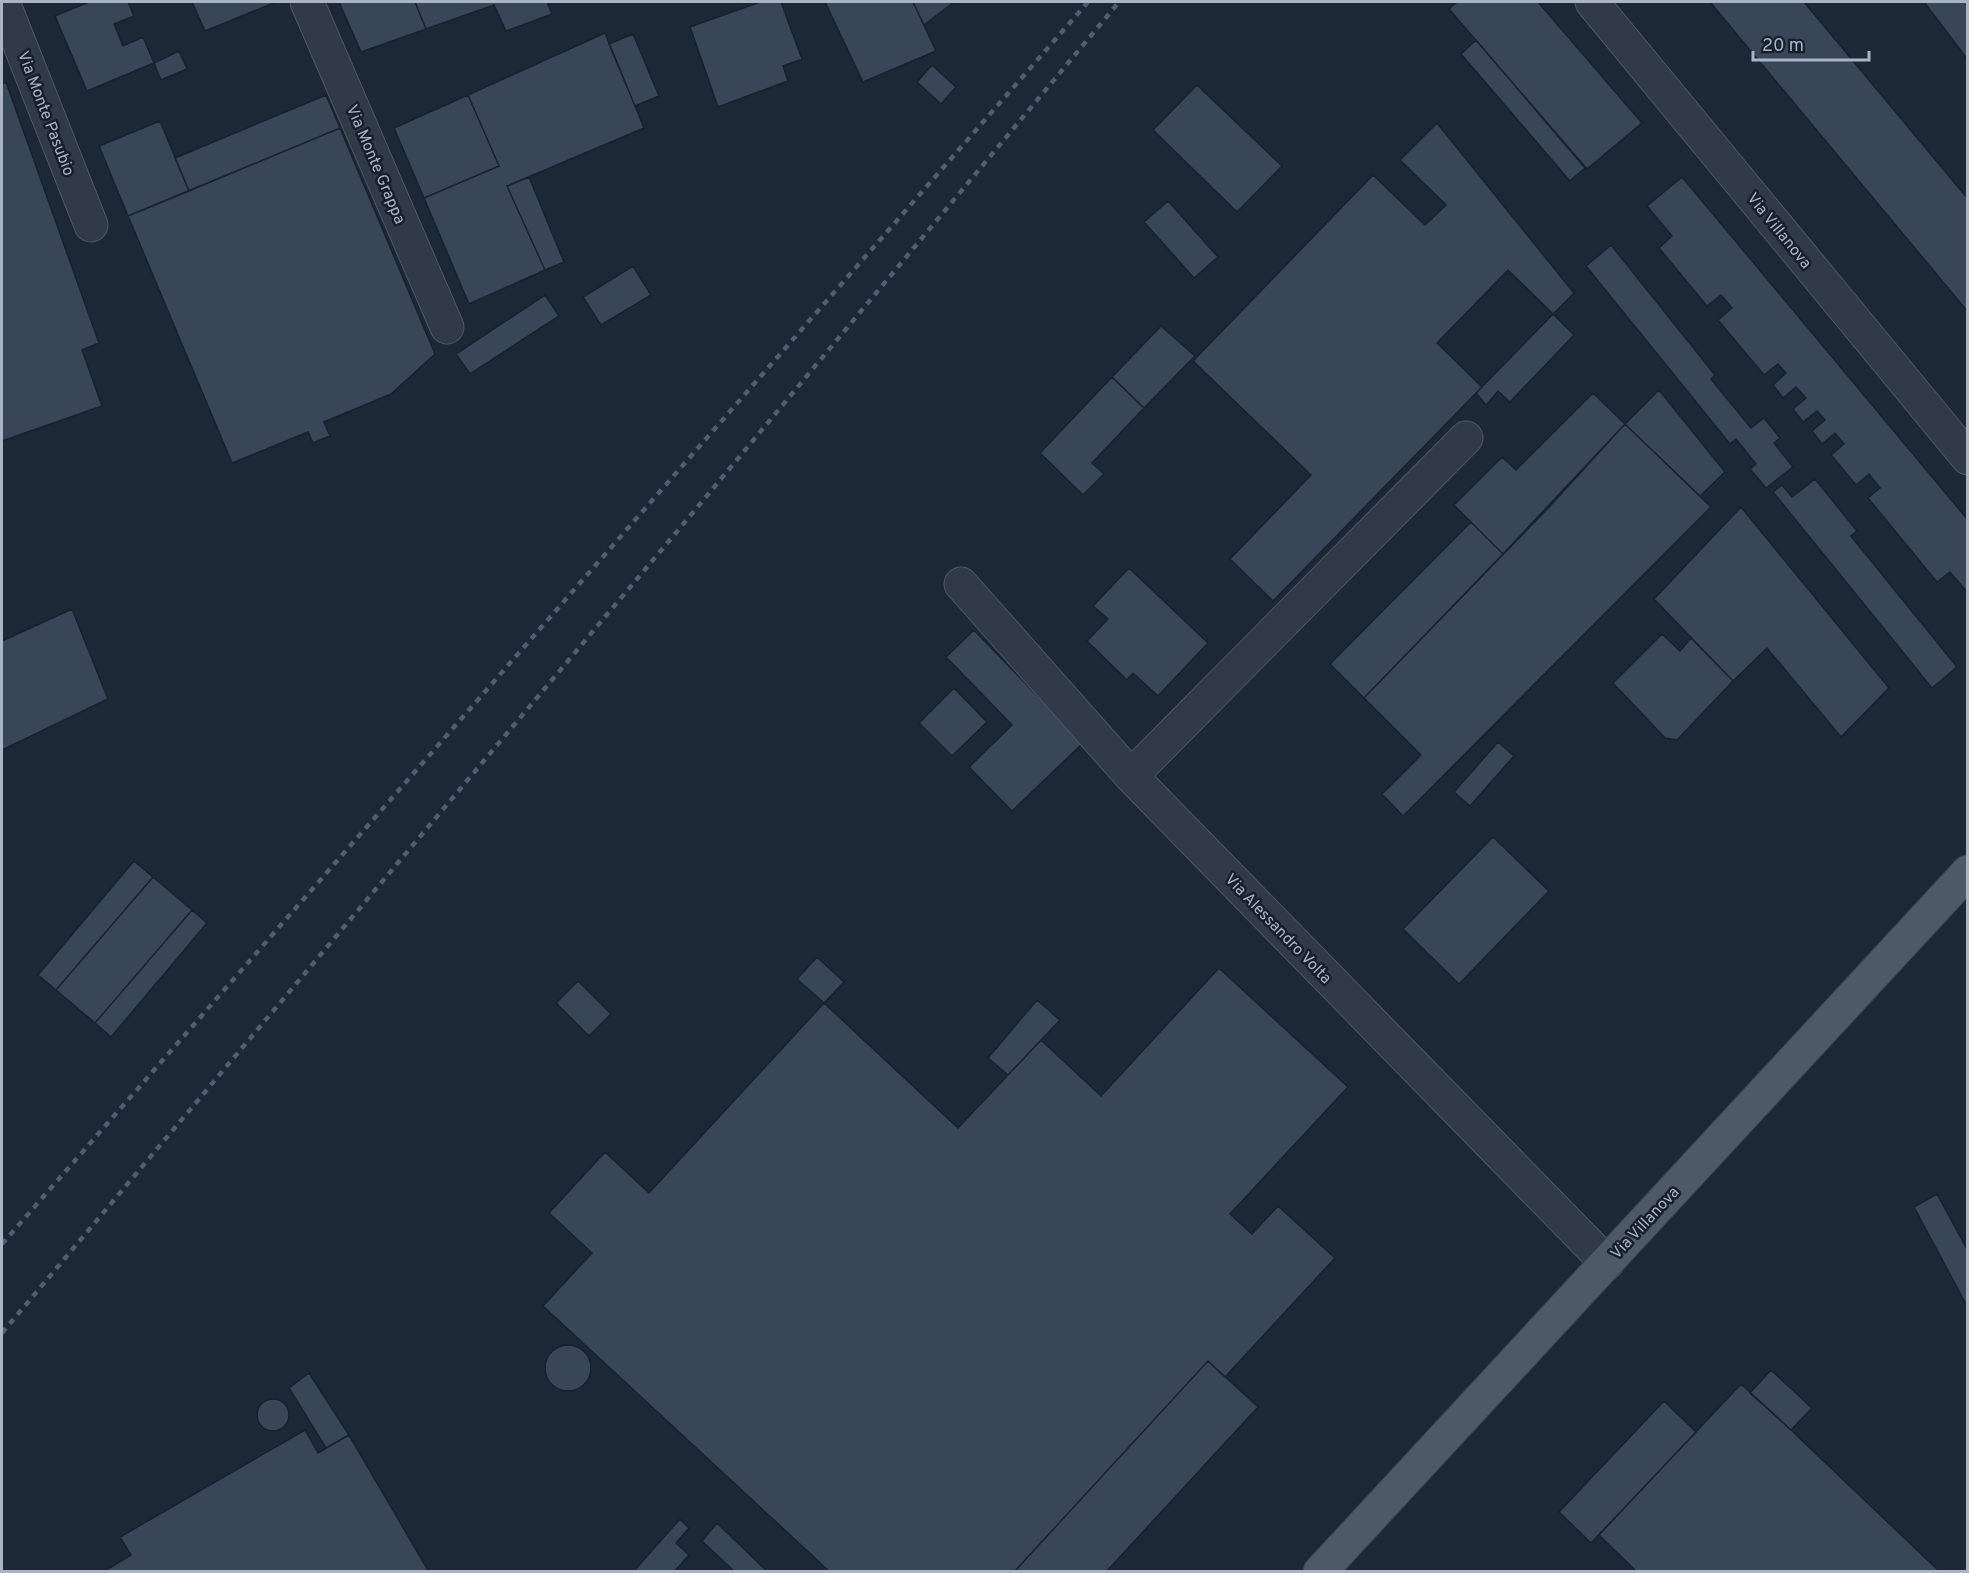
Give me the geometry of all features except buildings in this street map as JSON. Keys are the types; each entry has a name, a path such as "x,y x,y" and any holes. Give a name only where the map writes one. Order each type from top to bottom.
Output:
{"main road":[{"name":"Via Villanova","path":"1320,1572 1968,872"}],"street":[{"name":"Via Monte Pasubio","path":"3,2 91,225"},
{"name":"Via Monte Grappa","path":"307,2 447,327"},
{"name":"Via Villanova","path":"1592,2 1968,458"},
{"path":"1131,776 1466,438"},
{"name":"Via Alessandro Volta","path":"961,584 1131,776 1607,1263"}],"railway":[{"path":"2,1244 1088,2"},
{"path":"2,1333 690,516 1119,2"}]}
